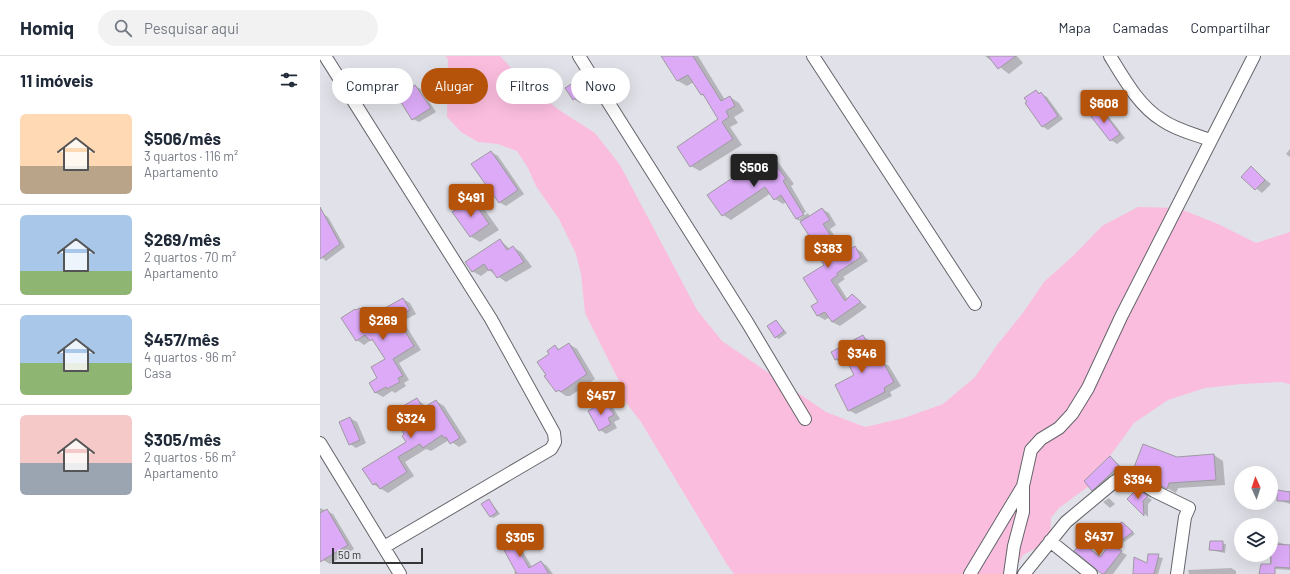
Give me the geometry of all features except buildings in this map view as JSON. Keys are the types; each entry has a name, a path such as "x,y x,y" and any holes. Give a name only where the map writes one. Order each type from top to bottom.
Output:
{"street":[{"path":"325,56 491,318 554,433 554,442 551,450 384,547"},
{"path":"580,56 747,322 805,419"},
{"path":"813,56 975,304"},
{"path":"1110,56 1134,93 1150,111 1162,121 1210,140"},
{"path":"1010,574 1014,546 1023,512 1023,486 1031,450 1041,439 1059,428 1072,414 1088,388 1120,318 1254,56"},
{"path":"320,443 400,574"},
{"path":"1024,574 1066,522 1114,482 1128,477 1137,480 1154,491 1189,508 1185,517 1177,574"},
{"path":"970,574 1023,486"},
{"path":"1050,541 1090,574"}],"shaded area":[{"path":"445,56 500,56 511,68 496,68 496,104 551,104 595,133 620,165 697,310 722,341 826,412 865,427 904,418 943,404 975,377 1044,282 1074,255 1102,226 1138,207 1178,208 1218,224 1256,243 1290,232 1290,384 1281,382 1205,388 1168,400 1134,423 1110,456 1093,472 1089,486 1059,508 1051,518 1050,541 1023,555 1012,574 734,574 641,422 624,400 620,383 585,313 581,274 576,254 559,219 536,186 528,168 517,151 498,144 478,142 461,132 447,117 447,104 488,104 488,68 448,68 448,59"}]}
